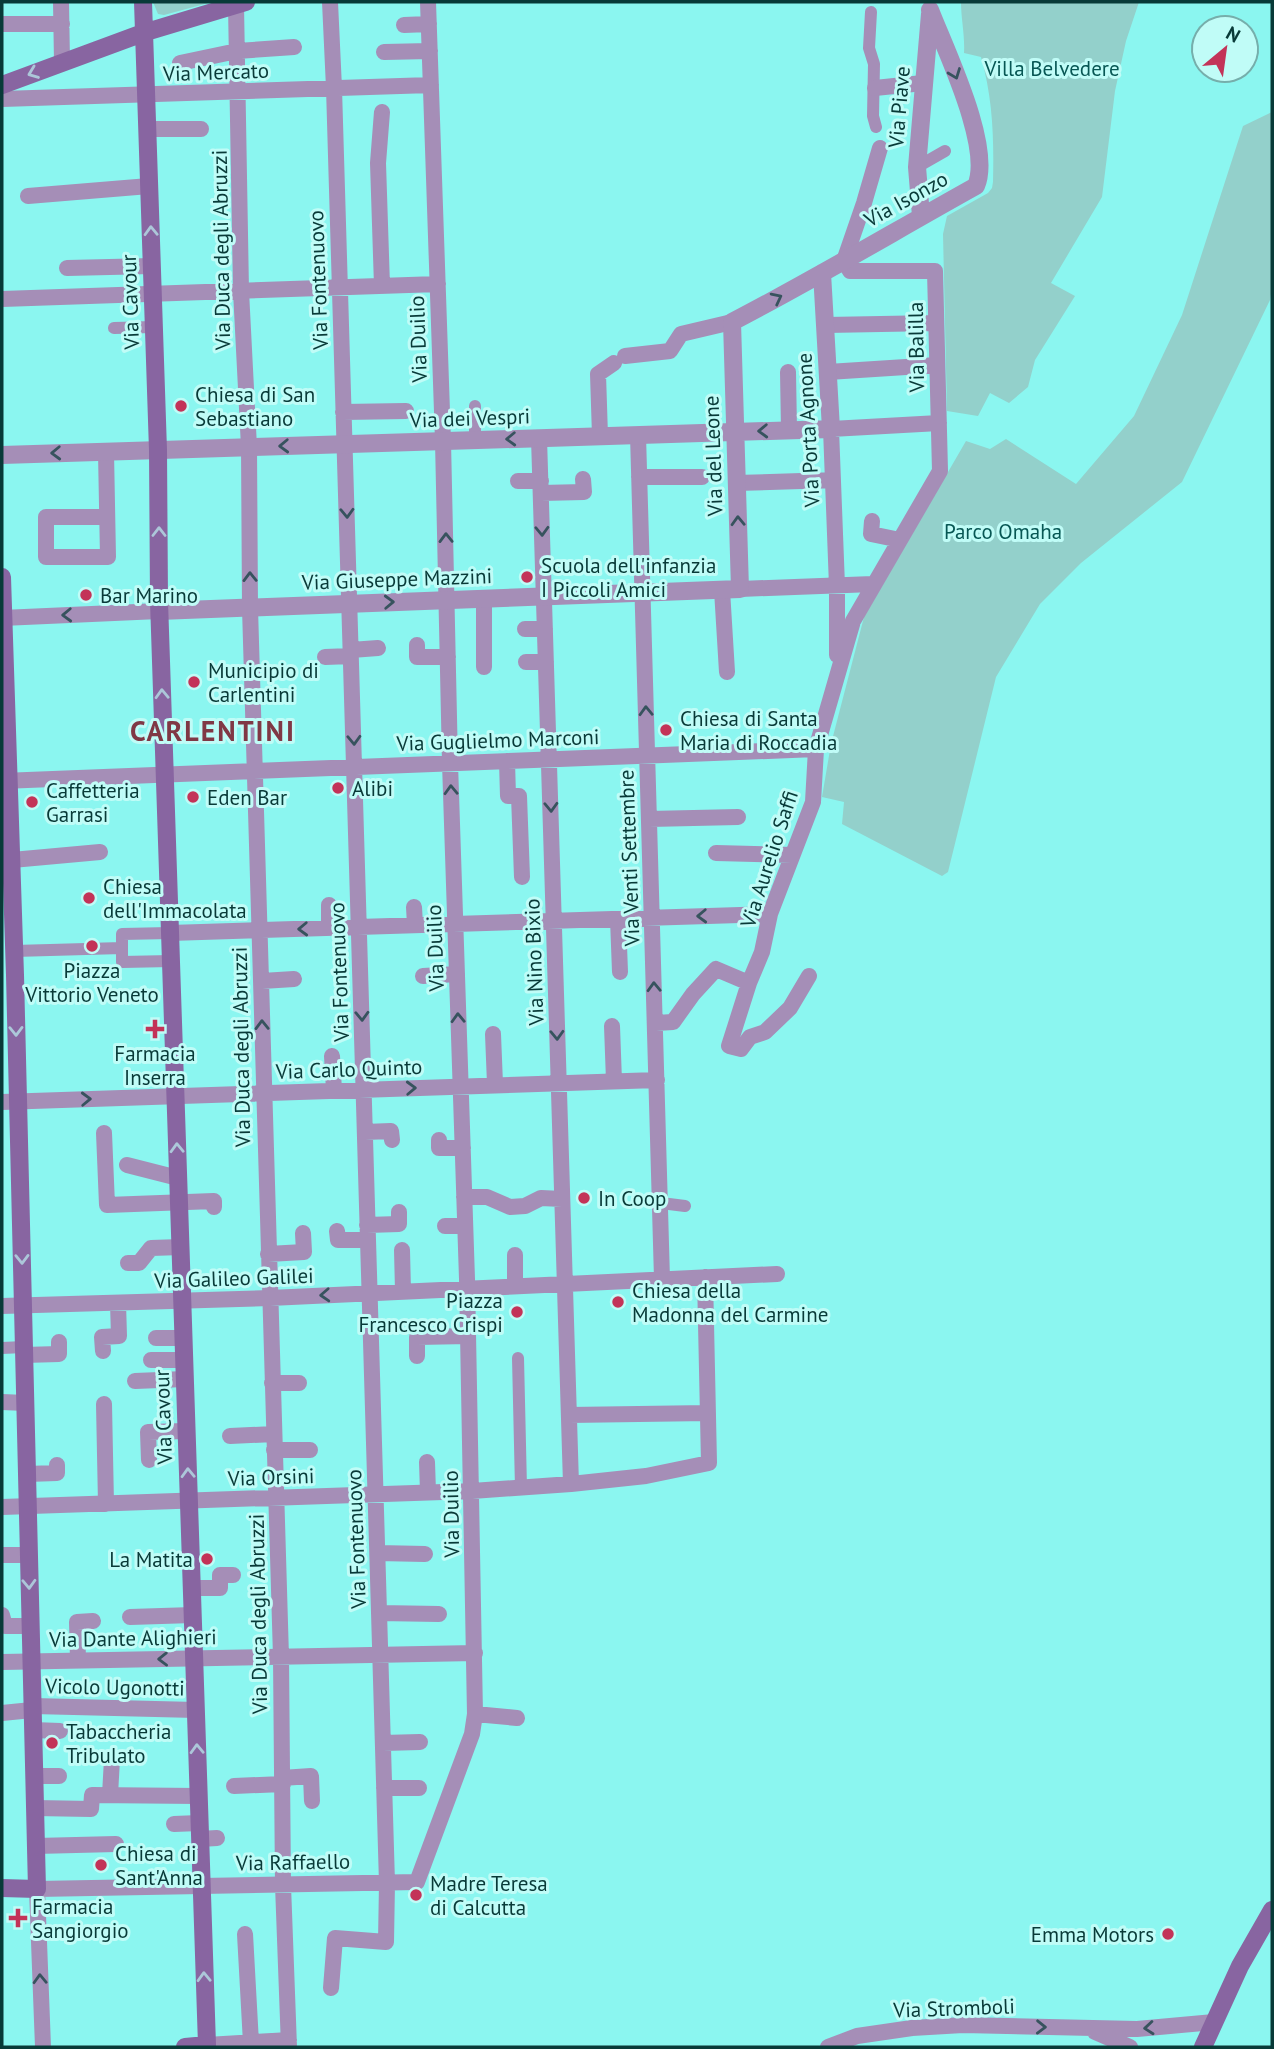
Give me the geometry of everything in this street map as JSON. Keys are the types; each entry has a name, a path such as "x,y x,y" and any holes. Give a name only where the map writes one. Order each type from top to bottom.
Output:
{"main road":[{"name":"Via Cavour","path":"143,2 171,778 170,933 198,1796 205,1833 202,1887 207,2046"},
{"path":"2,85 143,33 241,3"},
{"path":"2,577 7,784 12,859 10,1102 23,1306 37,1889"},
{"name":"Via Raffaello","path":"2,1888 37,1889"},
{"path":"1203,2047 1252,1943 1272,1910"},
{"path":"185,2047 207,2046"}],"street":[{"path":"61,2 62,62"},
{"name":"Via Fontenuovo","path":"330,2 359,927 368,976 364,1089 367,1233 387,1883 386,1942 335,1938 331,1987"},
{"name":"Via Duilio","path":"417,1882 471,1734 475,1714 467,1288 428,2"},
{"name":"Via Duca degli Abruzzi","path":"241,3 237,51 241,291 248,447 250,608 281,1657 283,1885 289,2044"},
{"name":"Via Piave","path":"921,216 916,167 929,6"},
{"name":"Via Isonzo","path":"732,322 792,291 976,186 980,177 979,149 968,109 929,6"},
{"path":"871,12 869,48 874,64 873,116 876,127"},
{"path":"2,24 62,24"},
{"path":"404,25 429,24"},
{"path":"180,63 237,51 294,47"},
{"path":"384,52 430,51"},
{"path":"875,88 923,83"},
{"name":"Via Mercato","path":"2,99 431,85"},
{"path":"382,112 377,163 382,286"},
{"path":"147,130 201,129"},
{"path":"844,261 880,148"},
{"path":"916,167 945,151"},
{"path":"28,196 149,186"},
{"name":"Via Balilla","path":"844,261 850,271 935,271 939,423"},
{"path":"68,268 152,266"},
{"name":"Via Porta Agnone","path":"822,273 837,586 837,673"},
{"path":"2,299 438,284"},
{"path":"600,436 598,374 620,360 670,351 681,334 732,322"},
{"name":"Via del Leone","path":"731,589 736,482 732,322"},
{"path":"825,325 936,323"},
{"path":"114,328 154,327"},
{"path":"828,372 937,365"},
{"path":"788,372 789,430"},
{"path":"475,406 475,440"},
{"path":"343,412 406,411"},
{"name":"Via dei Vespri","path":"2,455 831,429 939,423"},
{"name":"Via Aurelio Saffi","path":"809,975 790,1008 765,1032 750,1037 741,1049 729,1046 762,952 770,914 813,802 816,749 853,621 940,471 939,423"},
{"name":"Via Venti Settembre","path":"638,435 662,1279"},
{"name":"Via Nino Bixio","path":"540,438 571,1484"},
{"path":"106,452 108,556 46,557 46,517 107,517"},
{"path":"639,477 702,477"},
{"path":"518,481 541,487 584,492 583,479"},
{"path":"736,482 833,480"},
{"path":"872,521 871,534 900,540"},
{"name":"Via Giuseppe Mazzini","path":"164,608 250,608 873,584"},
{"path":"727,672 731,589"},
{"path":"484,599 484,667"},
{"path":"3,614 164,608"},
{"path":"525,629 545,629"},
{"path":"417,645 417,657 448,657"},
{"path":"325,657 378,648"},
{"path":"526,662 547,662"},
{"name":"Via Guglielmo Marconi","path":"7,784 171,778 255,771 816,749"},
{"path":"507,761 508,796 519,796 522,877"},
{"path":"649,819 737,817"},
{"path":"12,859 100,852"},
{"path":"716,853 792,855"},
{"path":"329,905 329,928"},
{"path":"414,907 415,925"},
{"path":"171,961 122,962 121,934 770,914"},
{"path":"618,919 620,972"},
{"path":"10,945 122,948"},
{"path":"656,1023 673,1022 693,994 716,970 749,983"},
{"path":"423,976 457,974"},
{"path":"262,981 295,979"},
{"path":"612,1026 614,1081"},
{"path":"493,1034 495,1084"},
{"path":"332,1056 334,1090"},
{"name":"Via Carlo Quinto","path":"10,1102 657,1080"},
{"path":"365,1132 391,1130 392,1140"},
{"path":"103,1133 107,1205 214,1201 214,1207"},
{"path":"439,1140 439,1148 463,1148"},
{"path":"127,1164 178,1178"},
{"path":"464,1197 487,1197 510,1207 525,1206 541,1198 562,1199"},
{"path":"661,1203 685,1206"},
{"path":"338,1231 338,1240 367,1233 399,1223 399,1212"},
{"path":"445,1226 465,1226"},
{"path":"268,1254 304,1252 303,1233"},
{"path":"128,1263 139,1263 151,1248 181,1247"},
{"path":"402,1250 403,1291"},
{"path":"515,1255 515,1286"},
{"path":"565,1283 777,1274"},
{"path":"569,1415 708,1413 705,1277"},
{"name":"Via Galileo Galilei","path":"2,1306 183,1302 565,1283"},
{"path":"103,1352 102,1337 119,1336 118,1303"},
{"path":"417,1356 417,1337 468,1336"},
{"path":"156,1338 184,1338"},
{"path":"2,1348 59,1354 59,1342"},
{"path":"518,1358 522,1488"},
{"path":"151,1360 184,1360"},
{"path":"135,1381 185,1379"},
{"path":"272,1383 299,1383"},
{"path":"2,1402 25,1402"},
{"path":"104,1404 106,1504"},
{"name":"Via Orsini","path":"2,1507 472,1491 646,1476 709,1463 708,1413"},
{"path":"149,1460 148,1433 187,1431"},
{"path":"230,1436 310,1450"},
{"path":"427,1462 428,1492"},
{"path":"27,1474 57,1473 57,1465"},
{"path":"377,1553 425,1554"},
{"path":"2,1555 29,1555"},
{"path":"192,1588 220,1588 220,1575 233,1575"},
{"path":"379,1613 439,1614"},
{"path":"2,1615 5,1626 30,1626"},
{"path":"130,1617 193,1615"},
{"path":"78,1660 76,1622 93,1621"},
{"name":"Via Dante Alighieri","path":"2,1662 475,1653"},
{"name":"Vicolo Ugonotti","path":"2,1713 33,1708 196,1710"},
{"path":"475,1714 517,1718"},
{"path":"33,1730 60,1731"},
{"path":"383,1743 420,1742"},
{"path":"110,1795 112,1759"},
{"path":"34,1776 59,1776"},
{"path":"234,1786 311,1776 312,1801"},
{"path":"384,1788 419,1788"},
{"path":"35,1808 91,1809 92,1795 198,1796"},
{"path":"174,1824 205,1833"},
{"path":"36,1846 116,1844"},
{"name":"Via Raffaello","path":"37,1889 417,1882"},
{"path":"37,1889 43,2047"},
{"path":"244,1934 251,2043"},
{"name":"Via Stromboli","path":"828,2047 857,2036 912,2028 963,2025 1136,2029 1214,2022"},
{"path":"1083,2028 1130,2047"},
{"path":"207,2046 289,2044"}],"green space":[{"path":"153,2 212,2 164,15 158,14"},
{"name":"Villa Belvedere","path":"961,2 1139,2 1126,41 1115,91 1102,197 1051,283 1075,296 1035,360 1028,387 1009,403 990,393 978,416 947,411 943,234 947,216 988,193 993,182 993,135 988,88 981,57 964,53"},
{"name":"Parco Omaha","path":"1272,112 1270,300 1182,482 1081,563 1040,604 996,677 948,872 942,876 842,824 844,802 822,797 831,744 864,617 966,441 990,449 1006,439 1076,484 1134,416 1182,315 1243,126"}],"place":[{"name":"Chiesa di San Sebastiano","path":"181,406"},
{"name":"Scuola dell'infanzia I Piccoli Amici","path":"527,577"},
{"name":"Bar Marino","path":"86,595"},
{"name":"Municipio di Carlentini","path":"194,682"},
{"name":"Chiesa di Santa Maria di Roccadia","path":"666,730"},
{"name":"Alibi","path":"338,788"},
{"name":"Eden Bar","path":"193,797"},
{"name":"Caffetteria Garrasi","path":"32,802"},
{"name":"Chiesa dell'Immacolata","path":"89,898"},
{"name":"Piazza Vittorio Veneto","path":"92,946"},
{"name":"Farmacia Inserra","path":"155,1029"},
{"name":"In Coop","path":"584,1198"},
{"name":"Chiesa della Madonna del Carmine","path":"618,1302"},
{"name":"Piazza Francesco Crispi","path":"517,1312"},
{"name":"La Matita","path":"207,1559"},
{"name":"Tabaccheria Tribulato","path":"52,1743"},
{"name":"Chiesa di Sant'Anna","path":"101,1865"},
{"name":"Madre Teresa di Calcutta","path":"416,1895"},
{"name":"Farmacia Sangiorgio","path":"18,1918"},
{"name":"Emma Motors","path":"1168,1934"}],"district":[{"name":"CARLENTINI","path":"213,730"}]}
